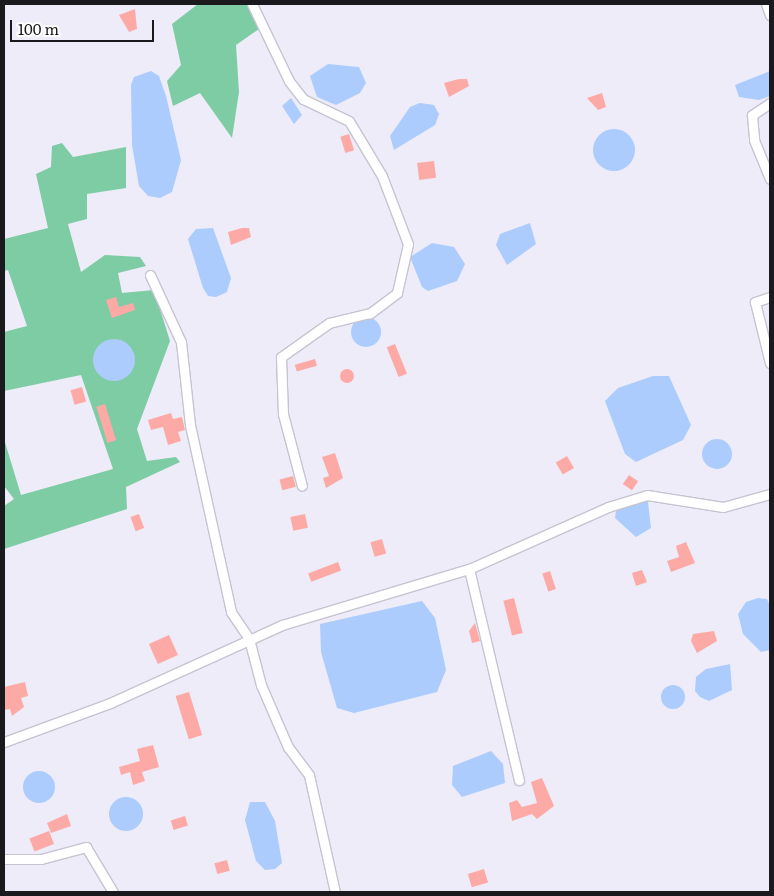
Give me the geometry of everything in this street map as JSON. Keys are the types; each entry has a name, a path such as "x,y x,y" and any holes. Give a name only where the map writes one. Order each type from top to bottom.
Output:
{"street":[{"path":"252,4 289,81 303,99 350,122 382,176 408,244 397,293 370,313 329,322 281,357 283,414 302,486"},
{"path":"766,4 770,15"},
{"path":"770,103 752,115 754,140 770,179"},
{"path":"150,275 181,342 190,425 221,576 231,612 249,638 261,685 288,748 309,775 335,892"},
{"path":"770,297 755,302 770,363"},
{"path":"4,742 110,703 249,638 469,569 501,552 647,495 723,507 770,494"},
{"path":"469,569 519,780"},
{"path":"4,859 41,859 86,847 113,892"}],"green space":[{"path":"198,4 248,4 259,29 236,45 239,92 232,138 200,93 173,106 167,81 181,65 172,24"},
{"path":"62,143 73,157 126,147 126,188 87,194 87,219 68,224 81,272 105,255 140,257 146,266 118,273 122,293 154,290 170,341 137,429 147,461 176,457 180,462 126,487 127,509 4,549 4,506 14,499 4,486 4,439 21,495 113,469 81,375 4,391 4,332 27,326 8,270 4,271 4,239 48,228 36,174 51,167 52,146"}],"water":[{"path":"328,64 359,67 366,83 360,93 336,105 317,97 310,76"},
{"path":"151,71 159,76 166,96 181,160 172,192 160,198 148,196 139,186 132,145 131,85 134,77"},
{"path":"770,71 770,96 759,100 739,97 735,85"},
{"path":"291,98 302,115 294,124 282,106"},
{"path":"420,103 434,105 439,114 435,125 394,150 390,136 410,107"},
{"path":"614,129 629,135 635,150 629,165 614,171 599,165 593,150 599,135"},
{"path":"530,223 536,244 507,265 496,245 500,234"},
{"path":"213,228 231,278 227,292 216,297 208,296 203,288 188,239 196,229"},
{"path":"432,243 454,247 465,264 457,281 428,291 422,287 410,257"},
{"path":"366,317 377,321 381,332 377,343 366,347 355,343 351,332 355,321"},
{"path":"114,339 129,345 135,360 129,375 114,381 99,375 93,360 99,345"},
{"path":"653,376 669,376 691,425 683,440 636,462 625,454 605,401 618,388"},
{"path":"717,439 723,440 731,448 731,460 723,468 717,469 711,468 703,460 702,454 703,448 711,440"},
{"path":"638,502 648,502 651,528 636,537 615,518 616,511"},
{"path":"758,598 767,599 770,606 770,650 761,652 743,634 738,614 746,602"},
{"path":"422,601 435,618 446,670 437,692 354,713 337,708 321,652 320,624"},
{"path":"730,664 732,690 709,701 700,697 695,691 696,677 706,669"},
{"path":"673,685 681,689 685,697 681,705 673,709 665,705 661,697 665,689"},
{"path":"491,751 503,764 505,783 462,797 452,785 453,766"},
{"path":"39,771 45,772 50,776 54,781 54,793 50,798 45,802 39,803 33,802 28,798 24,793 23,787 24,781 28,776 33,772"},
{"path":"126,797 133,798 138,802 142,807 142,821 138,826 133,830 126,831 119,830 114,826 110,821 109,814 110,807 114,802 119,798"},
{"path":"250,802 265,802 275,821 282,863 275,869 265,870 256,861 245,820"}],"building":[{"path":"135,9 137,29 129,32 119,15"},
{"path":"467,79 469,86 449,97 444,83"},
{"path":"602,93 606,107 598,110 587,98"},
{"path":"349,134 354,150 345,153 340,137"},
{"path":"434,161 436,178 419,180 417,163"},
{"path":"249,228 251,237 231,245 228,232"},
{"path":"116,297 119,307 133,303 135,310 112,318 106,300"},
{"path":"395,344 407,374 399,377 387,347"},
{"path":"315,359 317,366 297,372 295,365"},
{"path":"344,369 350,369 354,376 350,383 344,383 340,379 340,373"},
{"path":"82,387 86,401 75,405 70,390"},
{"path":"105,404 116,440 108,443 96,407"},
{"path":"171,413 173,419 182,417 185,430 178,432 181,441 168,445 163,427 151,430 148,420"},
{"path":"335,453 343,478 326,488 323,478 329,476 322,457"},
{"path":"567,456 574,468 563,475 556,463"},
{"path":"629,475 638,481 632,490 623,484"},
{"path":"293,476 296,487 282,490 279,480"},
{"path":"139,514 144,528 136,531 131,517"},
{"path":"305,514 308,528 293,531 290,517"},
{"path":"382,539 386,553 375,557 370,542"},
{"path":"686,542 695,563 671,572 667,561 679,557 676,546"},
{"path":"338,562 341,570 311,582 308,573"},
{"path":"642,570 647,582 636,586 632,573"},
{"path":"550,571 556,589 548,592 542,573"},
{"path":"514,598 523,633 512,636 503,601"},
{"path":"475,623 480,641 472,643 469,631"},
{"path":"714,631 717,641 697,653 691,641 693,634"},
{"path":"169,635 178,655 158,664 149,644"},
{"path":"25,682 28,696 21,698 24,707 12,716 10,709 4,710 4,687"},
{"path":"189,692 202,735 189,739 176,696"},
{"path":"153,745 159,767 142,772 145,781 133,785 130,772 121,775 119,767 140,761 137,749"},
{"path":"542,778 554,806 537,819 532,814 512,821 509,803 517,800 522,807 537,803 531,782"},
{"path":"67,814 71,826 51,833 47,823"},
{"path":"185,816 188,826 174,830 171,820"},
{"path":"49,831 54,844 34,852 29,839"},
{"path":"227,860 230,871 217,874 214,863"},
{"path":"484,869 488,882 472,887 468,874"}]}
